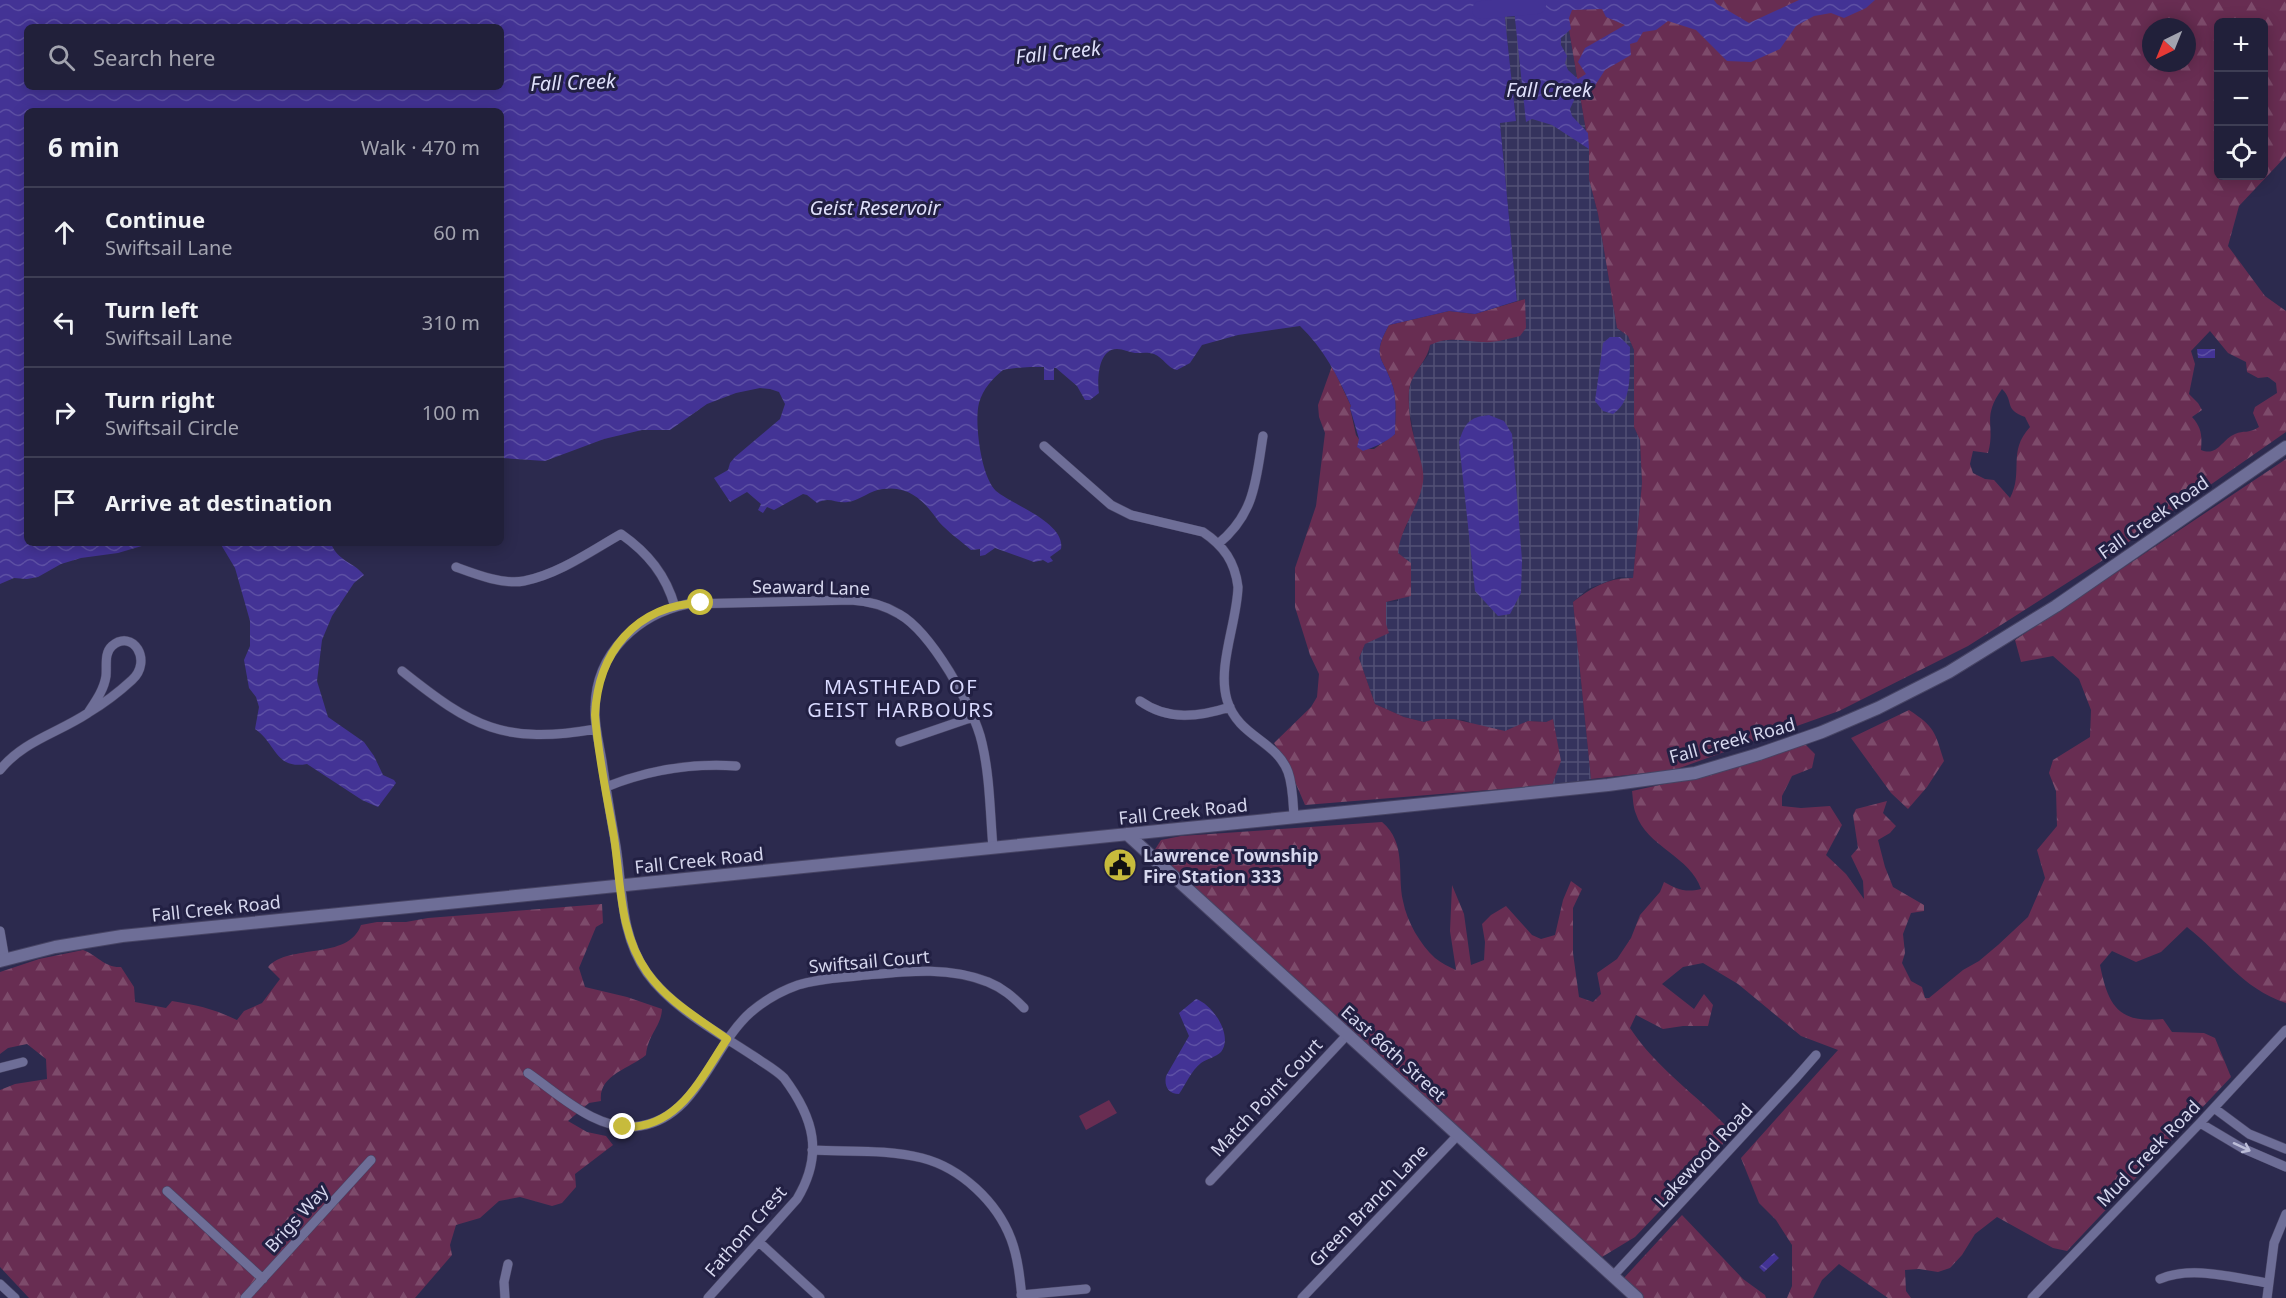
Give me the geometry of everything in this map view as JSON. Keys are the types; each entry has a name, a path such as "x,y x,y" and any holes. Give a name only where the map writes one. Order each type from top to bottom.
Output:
{"main road":[{"name":"Fall Creek Road","path":"3,961 55,947 109,937 1608,785 1695,773 1813,736 1906,695 1981,653 2056,606 2286,447"},
{"name":"East 86th Street","path":"1127,834 1637,1298"}],"street":[{"path":"1218,544 1235,528 1249,504 1254,492 1263,436"},
{"path":"1044,446 1111,505 1131,515 1203,532 1218,544 1230,559 1238,587 1225,673 1225,688 1230,707 1239,723 1272,749 1284,763 1290,779 1294,817"},
{"path":"456,567 489,579 523,581 561,568 621,534 636,544 658,568 675,607"},
{"name":"Seaward Lane","path":"620,886 596,729 595,706 598,684 613,650 638,624 675,607 699,603 851,600 887,607 907,619 917,629 962,691 979,730 985,757 993,848"},
{"path":"0,770 24,747 88,713 134,678 142,663 141,654 136,646 128,642 119,642 111,646 107,653 106,677 102,690 88,713"},
{"path":"402,670 450,708 490,728 540,736 596,729"},
{"path":"1140,701 1160,712 1182,716 1204,714 1230,707"},
{"path":"900,742 973,717"},
{"path":"606,787 636,776 672,768 736,766"},
{"name":"Fathom Crest","path":"620,886 626,926 635,952 646,972 675,1002 781,1075 796,1092 811,1127 812,1150 809,1173 799,1195 708,1298"},
{"path":"0,931 3,961"},
{"name":"Swiftsail Court","path":"528,1073 592,1117 614,1125 636,1127 663,1119 681,1105 745,1017 770,998 799,984 826,979 910,971 946,972 985,981 1006,991 1024,1008"},
{"name":"Mud Creek Road","path":"2032,1298 2286,1030"},
{"name":"Match Point Court","path":"1210,1181 1347,1035"},
{"name":"Lakewood Road","path":"1612,1276 1816,1054"},
{"path":"0,1068 23,1062"},
{"path":"2214,1108 2249,1134 2286,1149"},
{"path":"2200,1123 2242,1148 2286,1167"},
{"name":"Green Branch Lane","path":"1302,1298 1457,1136"},
{"path":"812,1150 893,1153 933,1161 964,1179 985,1197 1003,1222 1011,1239 1018,1265 1021,1296 1086,1289"},
{"name":"Brigs Way","path":"245,1298 371,1160"},
{"path":"167,1191 263,1279"},
{"path":"2267,1298 2274,1243 2286,1214"},
{"path":"759,1242 820,1298"},
{"path":"505,1298 504,1281 508,1264"},
{"path":"2160,1279 2194,1273 2268,1283"},
{"path":"0,1284 15,1298"}],"shaded area":[{"path":"1503,0 1564,0 1589,149 1589,179 1598,214 1617,328 1628,336 1634,350 1634,427 1640,440 1642,483 1633,578 1619,577 1588,589 1573,602 1591,779 1552,785 1560,761 1553,719 1546,722 1528,721 1505,732 1483,728 1464,720 1435,719 1424,722 1404,717 1375,704 1359,658 1365,644 1386,624 1386,602 1398,601 1405,559 1398,553 1399,540 1407,525 1414,437 1409,407 1409,390 1413,376 1429,354 1430,345 1438,341 1457,339 1484,342 1525,299 1517,301 1500,122 1516,121"}],"green space":[{"path":"1564,0 2286,0 2286,156 2268,175 2268,18 2214,18 2214,180 2263,180 2239,206 2228,246 2265,296 2286,311 2286,432 2100,562 1968,646 1839,711 1674,770 1591,779 1573,602 1601,584 1616,579 1633,578 1642,483 1640,440 1634,427 1634,350 1628,336 1617,328 1598,214 1589,179 1589,149","holes":["2210,331 2228,353 2246,362 2247,372 2258,378 2268,377 2276,383 2277,393 2255,407 2253,413 2259,427 2235,434 2216,449 2207,452 2201,450 2201,432 2192,417 2202,410 2189,394 2195,364 2191,351","2002,389 2011,408 2025,417 2030,427 2019,445 2016,479 2010,498 1994,480 1985,479 1973,473 1970,464 1973,451 1988,453 1991,435 1990,415"]},
{"path":"1525,299 1526,328 1520,336 1492,342 1456,340 1430,345 1426,357 1410,384 1410,414 1423,481 1420,495 1399,544 1398,553 1411,563 1411,596 1386,602 1386,624 1389,633 1365,644 1359,658 1375,704 1404,717 1424,722 1435,719 1454,719 1505,731 1528,721 1546,722 1553,719 1561,761 1552,785 1305,805 1287,763 1274,743 1311,707 1317,697 1319,674 1310,655 1295,607 1295,568 1316,506 1325,433 1319,417 1318,405 1332,366 1351,406 1356,435 1366,449 1374,449 1395,434 1394,392 1380,358 1380,345 1389,325 1449,311 1475,314"},
{"path":"2286,459 2286,1003 2256,989 2187,927 2161,952 2136,962 2112,951 2100,965 2107,991 2118,1009 2125,1015 2135,1018 2163,1019 2172,1032 2204,1033 2215,1038 2231,1077 2067,1251 2053,1248 1997,1217 1975,1234 1962,1255 1950,1268 1938,1272 1919,1269 1905,1270 1906,1291 1911,1298 1888,1298 1839,1264 1822,1280 1813,1298 1787,1298 1792,1286 1792,1245 1776,1220 1759,1203 1741,1158 1838,1050 1801,1036 1738,984 1703,963 1683,967 1662,984 1694,1009 1704,994 1713,1005 1708,1026 1663,1029 1636,1015 1630,1028 1652,1056 1730,1130 1721,1147 1635,1237 1602,1257 1439,1112 1154,851 1161,840 1181,836 1382,822 1390,830 1398,849 1401,891 1411,925 1435,958 1456,970 1450,931 1452,885 1464,914 1471,965 1484,960 1485,942 1482,924 1506,906 1532,935 1541,939 1555,935 1563,900 1571,881 1582,889 1573,908 1573,953 1579,997 1593,1002 1601,994 1597,973 1617,959 1631,938 1640,915 1660,892 1664,882 1681,890 1701,889 1688,868 1649,835 1641,825 1635,811 1632,791 1710,774 1804,743 1815,754 1812,768 1792,776 1782,796 1782,806 1801,808 1830,806 1842,825 1826,855 1846,874 1864,899 1863,881 1851,856 1858,848 1853,815 1856,809 1887,801 1883,813 1896,826 1890,833 1878,840 1885,867 1893,887 1924,905 1924,911 1911,913 1903,934 1905,953 1902,963 1911,981 1922,987 1925,998 1929,998 1963,970 1979,961 2028,917 2045,878 2037,850 2057,826 2056,791 2049,773 2053,760 2090,737 2091,710 2079,679 2053,656 2021,662 2015,640"},
{"path":"1909,710 1933,731 1944,761 1927,787 1908,809 1891,793 1851,738"},
{"path":"602,904 603,923 596,927 579,968 585,987 627,997 662,1009 646,1055 609,1079 601,1092 601,1101 589,1103 568,1121 587,1132 606,1136 613,1145 575,1174 576,1187 562,1203 552,1206 520,1197 499,1201 480,1218 456,1225 450,1245 452,1255 415,1298 29,1298 0,1267 0,1090 15,1084 47,1079 46,1059 27,1044 8,1048 0,1054 0,972 39,959 83,950 110,965 121,967 134,987 135,1002 166,1008 172,1001 213,1010 237,1020 244,1011 262,1003 280,979 268,967 277,960 344,943 354,936 361,925"},
{"path":"1109,1100 1117,1113 1086,1130 1079,1116"},
{"path":"1682,1215 1743,1279 1766,1298 1644,1298 1623,1279"}],"water":[{"name":"Geist Reservoir","path":"0,0 1503,0 1516,121 1500,123 1517,301 1475,314 1449,311 1389,325 1380,345 1380,358 1394,392 1395,434 1363,451 1357,447 1359,439 1351,406 1341,384 1323,353 1300,326 1238,335 1202,345 1190,363 1177,370 1154,354 1111,350 1102,359 1100,366 1099,393 1090,400 1085,400 1077,386 1056,368 1054,368 1054,380 1044,380 1044,367 1003,370 988,385 979,403 977,423 983,462 986,474 996,491 1037,516 1055,531 1060,540 1061,549 1050,557 1053,561 1048,563 1043,560 1034,562 995,548 980,556 980,549 971,550 943,526 916,496 893,488 874,491 853,501 843,502 826,500 817,503 803,494 774,510 767,507 763,513 758,510 761,504 747,492 730,502 714,478 728,470 735,457 780,419 785,404 779,392 770,389 760,388 736,393 707,404 670,430 642,430 604,439 545,461 504,458 504,108 24,108 24,546 142,546 118,553 81,558 61,564 38,577 14,578 0,584"},
{"name":"Fall Creek","path":"1513,0 1714,0 1749,23 1799,0 1875,0 1866,8 1844,18 1831,13 1814,16 1796,26 1780,49 1751,62 1727,61 1696,30 1668,21 1656,30 1643,32 1637,42 1630,44 1631,55 1605,70 1594,87 1575,98 1570,109 1572,116 1588,133 1589,149 1552,125 1532,119 1526,122","holes":["1602,9 1606,17 1625,25 1585,48 1578,62 1586,74 1578,79 1568,70 1565,63 1567,56 1561,45 1561,38 1571,29 1569,18 1572,10"]},
{"path":"1610,337 1620,337 1630,347 1630,375 1627,393 1620,408 1613,414 1603,411 1595,401 1603,343"},
{"path":"2197,349 2215,349 2215,358 2198,358"},
{"path":"1489,415 1504,421 1512,434 1522,560 1521,593 1510,614 1498,616 1475,591 1459,442 1463,430 1472,419"},
{"path":"222,546 332,546 341,558 364,575 354,583 332,616 322,640 317,681 328,717 364,742 383,775 396,783 378,807 362,800 307,764 288,763 255,729 259,707 256,697 249,688 244,660 250,646 250,621 235,568"},
{"path":"1196,999 1208,1007 1219,1021 1225,1037 1224,1045 1219,1054 1197,1066 1179,1094 1175,1094 1168,1089 1166,1076 1189,1036 1179,1013"},
{"path":"1774,1253 1779,1258 1764,1272 1759,1267"}],"waterway":[{"name":"Fall Creek","path":"1481,10 1537,5"}],"place":[{"name":"Lawrence Township Fire Station 333","path":"1120,865"}],"district":[{"name":"MASTHEAD OF GEIST HARBOURS","path":"901,698"}],"route":[{"path":"623,1127 654,1123 675,1111 690,1095 727,1039 675,1002 660,988 646,972 631,943 624,916 618,861 595,724 596,692 602,671 613,650 638,624 675,607 701,603"}]}
